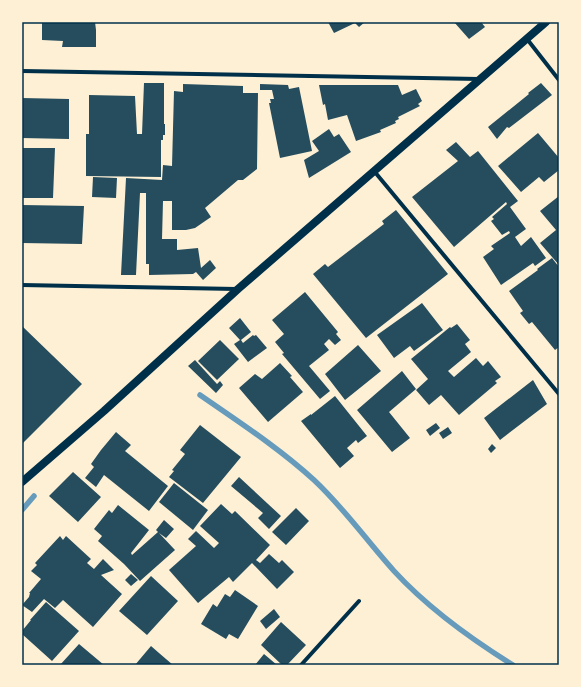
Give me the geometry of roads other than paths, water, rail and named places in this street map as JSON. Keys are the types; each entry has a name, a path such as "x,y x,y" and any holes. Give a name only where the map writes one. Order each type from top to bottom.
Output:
{"main road":[{"path":"22,482 104,411 238,290 546,22"}],"street":[{"path":"526,38 559,80"},
{"path":"22,71 479,79"},
{"path":"374,171 559,394"},
{"path":"22,285 238,290"},
{"path":"301,665 359,601"}],"waterway":[{"path":"200,395 301,468 335,502 407,585 450,622 481,645 513,665"},
{"path":"22,510 34,496"}]}
